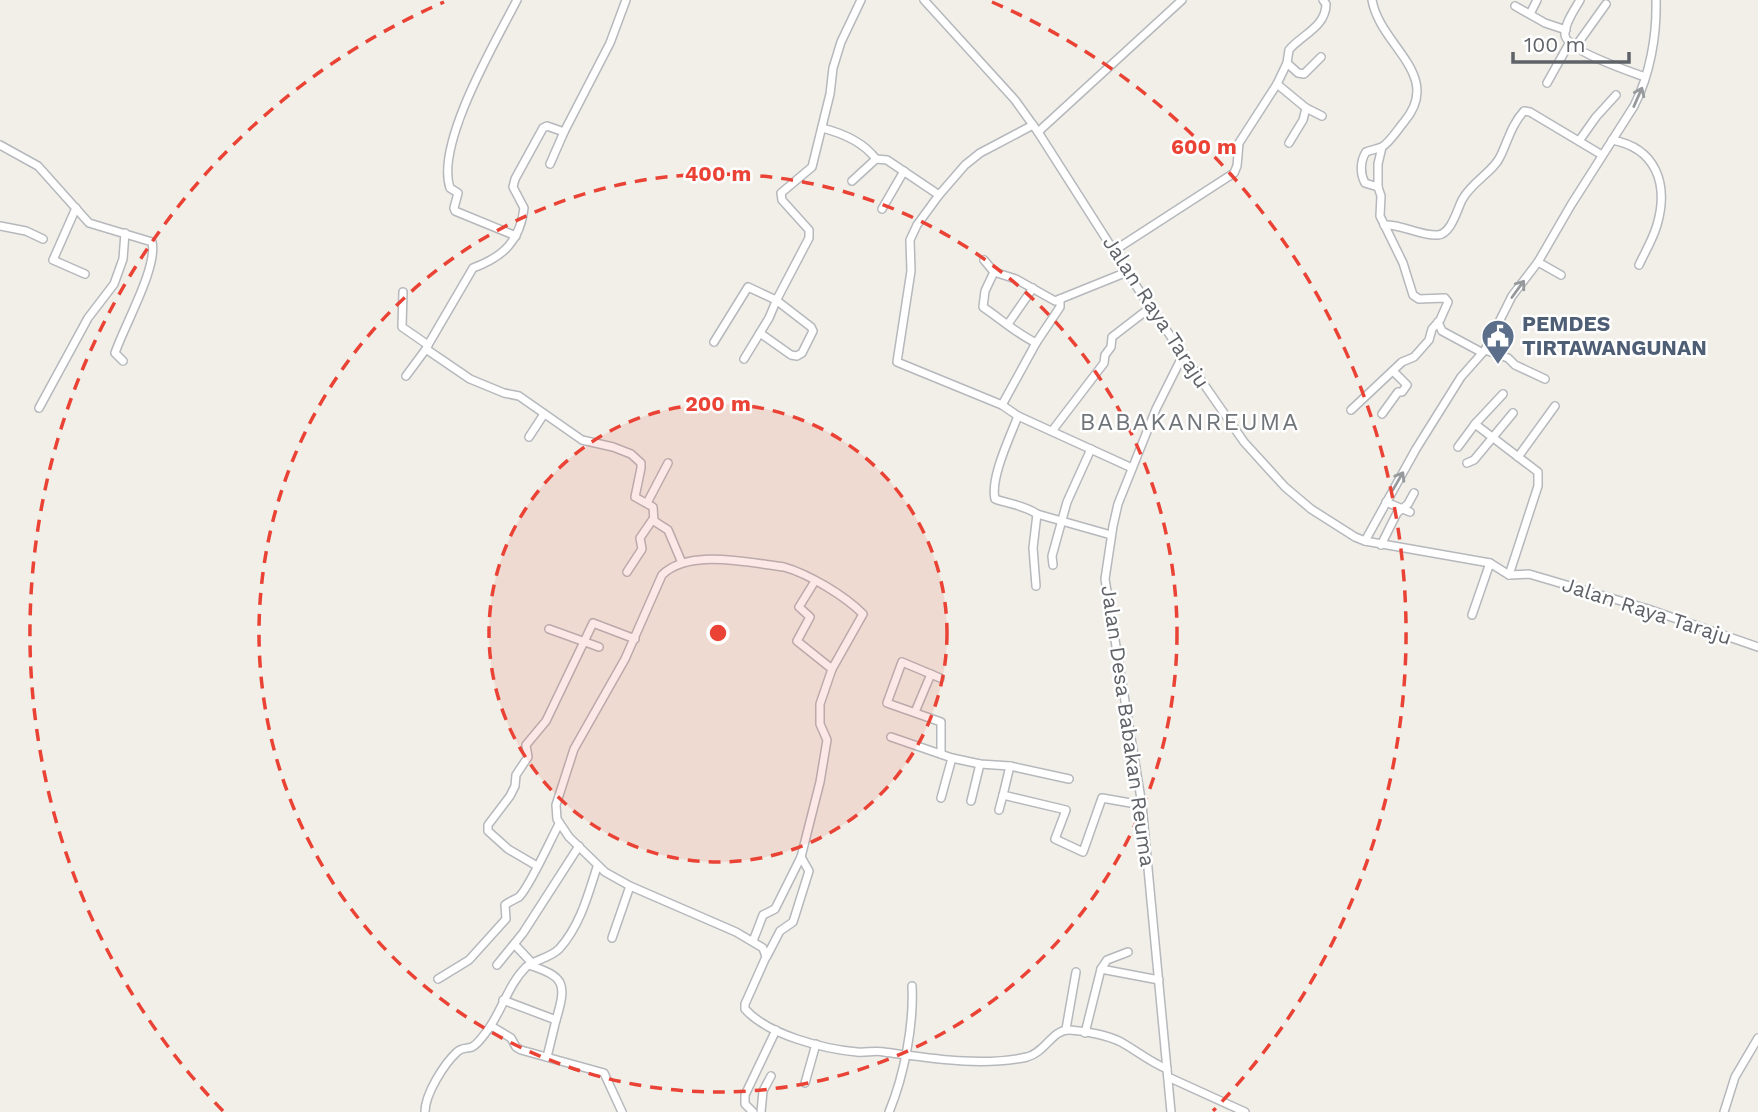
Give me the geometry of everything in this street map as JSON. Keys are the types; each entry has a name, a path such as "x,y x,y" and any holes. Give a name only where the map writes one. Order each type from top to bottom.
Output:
{"street":[{"path":"516,236 455,211 458,193 450,188 447,174 452,146 465,104 517,0"},
{"path":"550,164 610,43 626,0"},
{"path":"744,359 769,318 810,234 782,200 781,193 813,167 833,68 841,42 861,0"},
{"name":"Jalan Raya Taraju","path":"924,0 1015,100 1036,129 1127,272 1228,421 1273,476 1311,509 1365,541 1490,563 1509,575 1530,574 1648,609 1758,646"},
{"path":"1132,468 1018,416 1002,405 897,362 911,271 910,240 917,225 939,195 965,165 980,153 1036,129 1182,0"},
{"path":"1115,250 1234,173 1239,158 1239,143 1277,85 1292,47 1324,17 1326,4 1323,0"},
{"path":"1351,410 1402,362 1414,357 1429,340 1432,329 1447,306 1447,300 1415,298 1379,212 1381,196 1378,187 1378,164 1382,147 1414,110 1419,90 1412,71 1378,20 1372,0"},
{"path":"1530,14 1537,0"},
{"path":"1580,0 1565,37 1610,64 1645,76"},
{"path":"1365,541 1461,377 1483,351 1512,296 1538,262 1638,99 1655,27 1656,0"},
{"path":"1547,83 1573,44 1606,4"},
{"path":"1515,6 1566,30"},
{"path":"1287,63 1298,73 1304,74 1321,57"},
{"path":"1277,85 1306,108 1322,116"},
{"path":"1579,141 1616,95"},
{"path":"1289,143 1303,120 1306,108"},
{"path":"1384,225 1399,224 1412,230 1441,234 1454,218 1462,198 1501,156 1505,142 1524,111 1602,155"},
{"path":"406,376 427,347 473,268 488,263 501,254 516,236 524,208 513,187 515,179 543,128 564,132"},
{"path":"822,128 841,134 866,148 876,159 887,160 939,195"},
{"path":"1612,140 1633,145 1645,153 1658,176 1660,194 1657,223 1639,265"},
{"path":"1378,187 1365,183 1361,168 1366,152 1382,147"},
{"path":"1,148 38,166 89,223 149,240 153,248 146,280 116,349 115,355 122,361"},
{"path":"852,181 876,159"},
{"path":"882,209 904,172"},
{"path":"76,208 53,260 61,266 69,266 85,274"},
{"path":"0,226 26,231 43,239"},
{"path":"39,408 82,327 117,277 125,233"},
{"path":"984,260 994,272 1016,279 1051,300 1060,299 1069,293 1127,272"},
{"path":"1538,262 1561,275"},
{"path":"994,272 985,290 983,307 1008,324 1013,331 1036,343"},
{"path":"714,342 750,287 776,300 811,327 812,334 797,356 791,355 760,333"},
{"path":"1008,324 1033,288"},
{"path":"403,292 402,327 470,379 504,393 520,396 582,440 613,447 637,459 641,468 635,495 638,500 653,507 653,519 640,538 642,549 627,572"},
{"path":"1002,405 1036,343 1060,307 1060,299"},
{"path":"1052,431 1104,363 1112,337 1151,307"},
{"path":"1438,322 1442,331 1483,351 1508,358 1515,365 1545,379"},
{"name":"Jalan Desa Babakan Reuma","path":"1171,1112 1142,805 1106,594 1106,566 1118,504 1156,409 1183,355"},
{"path":"1382,414 1398,392 1402,392 1407,385 1394,371"},
{"path":"1458,447 1503,394"},
{"path":"1518,457 1555,406"},
{"path":"1466,463 1474,460 1513,412"},
{"path":"529,437 544,414"},
{"path":"1018,416 996,477 995,499 1111,535"},
{"path":"1475,424 1538,472 1538,486 1509,575"},
{"path":"1053,565 1052,556 1072,488 1091,449"},
{"path":"647,503 668,463"},
{"path":"1381,545 1390,526 1414,493"},
{"path":"1386,502 1410,512"},
{"path":"1036,586 1033,548 1037,514"},
{"path":"653,519 668,530 682,564"},
{"path":"753,941 763,915 775,909 801,858 827,740 820,724 820,704 832,669 863,614 796,570 732,560 692,561 671,568 662,575 635,639 574,749 556,805 559,824 597,867 631,886 753,941 763,948 766,957"},
{"path":"1472,615 1490,563"},
{"path":"815,582 799,607 810,617 797,641 832,669"},
{"path":"537,866 508,849 488,828 513,792 516,775 528,757 526,745 546,721 594,622 635,639"},
{"path":"549,629 599,647"},
{"path":"940,678 902,662 887,703 941,722 942,754"},
{"path":"915,712 931,674"},
{"path":"891,737 952,758 980,764 1010,766 1069,779"},
{"path":"941,798 952,758"},
{"path":"971,801 980,764"},
{"path":"999,810 1010,766"},
{"path":"1003,795 1066,810 1055,839 1083,852 1102,798 1142,805"},
{"path":"438,979 468,960 506,919 505,905 518,898 559,824"},
{"path":"497,965 515,945 579,846"},
{"path":"801,858 809,871 793,922 780,931 745,1004 745,1009 776,1030 816,1044 860,1052 881,1051 948,1061 1017,1059 1039,1053 1054,1035 1066,1029 1085,1032 1117,1040 1167,1073 1245,1112"},
{"path":"425,1112 427,1095 453,1057 462,1049 473,1046 491,1026 503,1000 530,964 552,954 569,935 580,915 597,867"},
{"path":"612,938 631,886"},
{"path":"515,945 530,964 553,973 563,985 563,995 547,1057"},
{"path":"1085,1032 1101,969 1107,960 1128,952"},
{"path":"1101,969 1159,980"},
{"path":"1066,1029 1076,972"},
{"path":"889,1112 913,1016 912,986"},
{"path":"503,1000 556,1020"},
{"path":"491,1026 511,1038 521,1050 604,1073 622,1112"},
{"path":"751,1110 744,1100 748,1085 776,1030"},
{"path":"1724,1112 1735,1077 1758,1038"},
{"path":"805,1083 816,1044"},
{"path":"761,1112 763,1091 771,1076"}],"place":[{"name":"PEMDES TIRTAWANGUNAN","path":"1498,366"}],"district":[{"name":"BABAKANREUMA","path":"1190,422"}]}
